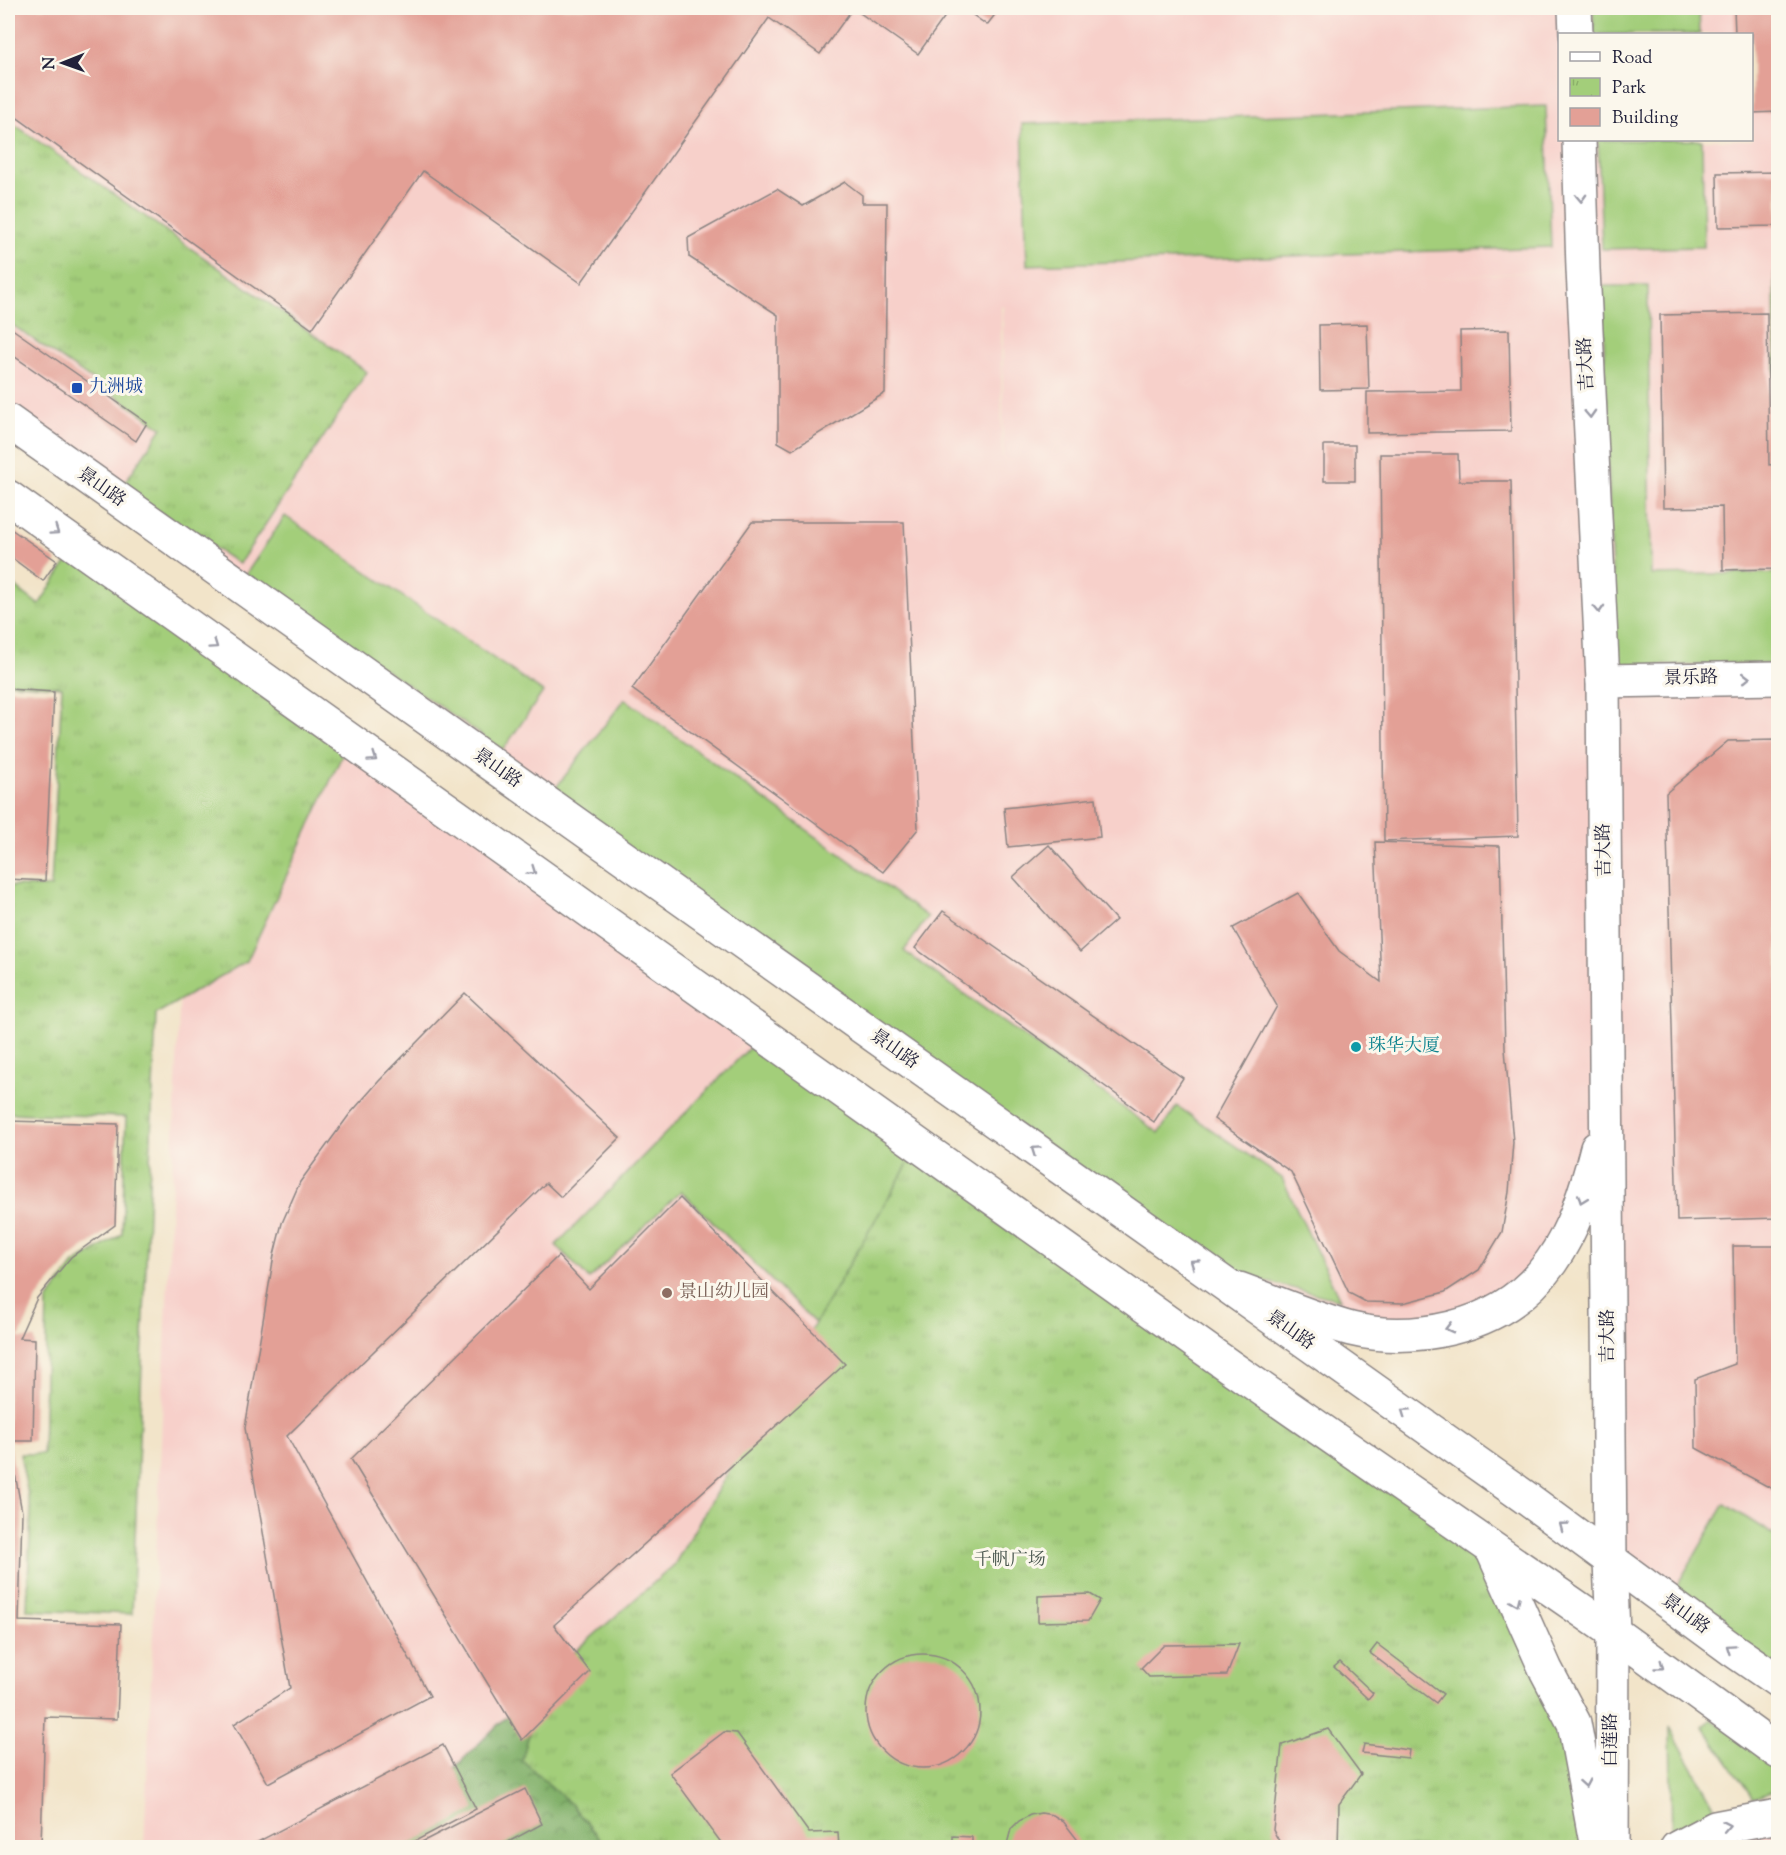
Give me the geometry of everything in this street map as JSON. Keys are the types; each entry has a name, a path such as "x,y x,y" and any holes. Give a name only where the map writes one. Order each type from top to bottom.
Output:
{"main road":[{"path":"1575,8 1576,33"},
{"name":"吉大路","path":"1579,141 1603,681 1610,1561 1613,1632"},
{"name":"景山路","path":"8,421 1529,1500 1610,1561 1779,1681"},
{"path":"8,497 1229,1366 1613,1632 1779,1752"},
{"name":"景乐路","path":"1603,681 1779,678"},
{"path":"1223,1283 1351,1329 1386,1335 1430,1333 1472,1323 1506,1307 1528,1290 1554,1258 1573,1224 1588,1183 1608,1102"},
{"path":"1492,1549 1546,1670 1574,1722 1597,1848"},
{"name":"白莲路","path":"1612,1848 1613,1632"},
{"path":"1677,1848 1715,1828 1779,1816"}],"shaded area":[{"path":"8,8 1575,8 1575,33 1558,33 1558,141 1578,141 1582,268 1394,281 1582,269 1602,681 1605,917 1604,681 1583,269 1580,141 1753,141 1753,33 1576,33 1576,8 1778,8 1778,677 1716,679 1778,678 1778,1677 1611,1560 1607,1103 1554,1258 1472,1320 1386,1334 1311,1314 1223,1283 8,421","holes":["1001,306 1003,306 1002,456"]},
{"path":"195,632 756,1030 709,1079 757,1031 918,1145 674,1565 544,1679 374,1847 144,1848"},
{"path":"1778,1817 1778,1847 1678,1848"}],"green space":[{"path":"1593,8 1699,8 1700,33 1594,33"},
{"path":"1546,106 1551,247 1027,265 1022,124"},
{"path":"8,120 367,372 239,564 121,488 162,428 8,322"},
{"path":"1598,141 1702,141 1704,247 1602,249"},
{"path":"1774,272 1778,272 1778,455 1776,455"},
{"path":"1602,286 1648,286 1651,575 1778,573 1778,664 1615,666"},
{"path":"285,516 543,692 503,750 246,574"},
{"path":"73,552 345,749 247,961 156,1014 132,1614 27,1610 31,1510 20,1454 43,1454 47,1301 74,1264 122,1234 126,1117 8,1113 8,886 51,887 62,687 8,683 8,581 39,605"},
{"path":"625,699 928,917 904,951 1159,1133 1177,1106 1282,1178 1340,1300 1227,1272 550,795"},
{"path":"756,1041 993,1205 850,1358 681,1191 589,1279 556,1245"},
{"name":"千帆广场","path":"919,1145 1475,1542 1574,1728 1596,1847 607,1847 571,1804 522,1760 544,1679 674,1565"},
{"path":"1725,1504 1778,1538 1778,1672 1670,1597"},
{"path":"544,1679 571,1804 607,1847 374,1848"},
{"path":"1711,1719 1778,1765 1778,1790 1753,1798 1703,1726"},
{"path":"1670,1727 1717,1812 1672,1841"}],"building":[{"path":"8,8 853,8 820,54 769,18 581,283 423,171 312,329 8,111"},
{"path":"853,8 951,8 918,54"},
{"path":"963,8 1000,8 987,25"},
{"path":"1734,8 1778,8 1778,112 1753,113 1753,33 1735,33"},
{"path":"1778,172 1778,226 1718,227 1717,173"},
{"path":"845,182 862,195 862,203 887,203 885,393 792,450 778,442 778,315 689,257 688,238 777,189 803,206"},
{"path":"1767,313 1769,465 1778,464 1778,569 1723,570 1722,507 1663,508 1660,315"},
{"path":"1367,324 1369,389 1320,390 1319,325"},
{"name":"九洲城","path":"8,326 147,423 136,441 8,352"},
{"path":"1509,330 1511,431 1367,433 1367,392 1461,391 1460,331"},
{"path":"1324,445 1355,445 1355,481 1324,481"},
{"path":"1380,454 1458,454 1459,481 1511,481 1518,836 1384,841"},
{"path":"752,522 904,522 918,829 883,872 632,689"},
{"path":"8,527 57,561 43,581 8,555"},
{"path":"8,689 54,692 45,881 8,879"},
{"path":"1778,740 1778,1218 1677,1221 1666,793 1728,741"},
{"path":"1096,798 1100,837 1008,847 1004,808"},
{"name":"珠华大厦","path":"1375,842 1500,846 1505,1049 1513,1142 1509,1192 1502,1232 1479,1270 1445,1292 1403,1303 1366,1302 1349,1293 1291,1172 1214,1119 1277,1006 1233,928 1298,893 1339,951 1381,982"},
{"path":"1049,845 1116,920 1080,952 1013,877"},
{"path":"943,911 1183,1078 1154,1122 915,948"},
{"path":"465,993 620,1138 561,1197 546,1183 287,1436 430,1696 268,1783 234,1724 290,1688 245,1428 274,1255 282,1223 300,1182 349,1115"},
{"path":"8,1121 118,1124 115,1225 71,1257 37,1298 19,1338 35,1339 33,1441 9,1441 22,1512 19,1621 121,1624 117,1719 45,1717 41,1845 8,1844"},
{"name":"景山幼儿园","path":"680,1198 845,1364 554,1625 590,1672 522,1740 351,1459 558,1256 589,1289"},
{"path":"1733,1246 1778,1246 1778,1492 1696,1448 1695,1379 1735,1364"},
{"path":"1090,1594 1100,1600 1088,1621 1038,1622 1038,1596"},
{"path":"1239,1644 1227,1675 1149,1677 1141,1668 1164,1645"},
{"path":"1377,1644 1443,1694 1436,1703 1370,1653"},
{"path":"923,1654 945,1658 964,1670 976,1689 980,1711 976,1733 964,1752 945,1764 923,1768 901,1764 882,1752 870,1733 866,1711 870,1689 882,1670 901,1658"},
{"path":"1340,1662 1373,1693 1368,1699 1334,1667"},
{"path":"1328,1729 1361,1774 1339,1804 1338,1848 1289,1848 1279,1841 1273,1830 1282,1745"},
{"path":"724,1732 737,1733 809,1833 838,1832 839,1848 725,1848 670,1773"},
{"path":"1364,1744 1409,1750 1408,1758 1362,1753"},
{"path":"443,1745 476,1809 402,1848 246,1848"},
{"path":"525,1789 542,1824 497,1848 410,1848"},
{"path":"1041,1813 1053,1815 1063,1821 1077,1839 1078,1848 1006,1848 1011,1829 1019,1821 1030,1815"},
{"path":"953,1836 972,1837 972,1848 953,1848"}],"place":[{"name":"九洲城","path":"77,388"},
{"name":"珠华大厦","path":"1356,1047"},
{"name":"景山幼儿园","path":"667,1293"}]}
